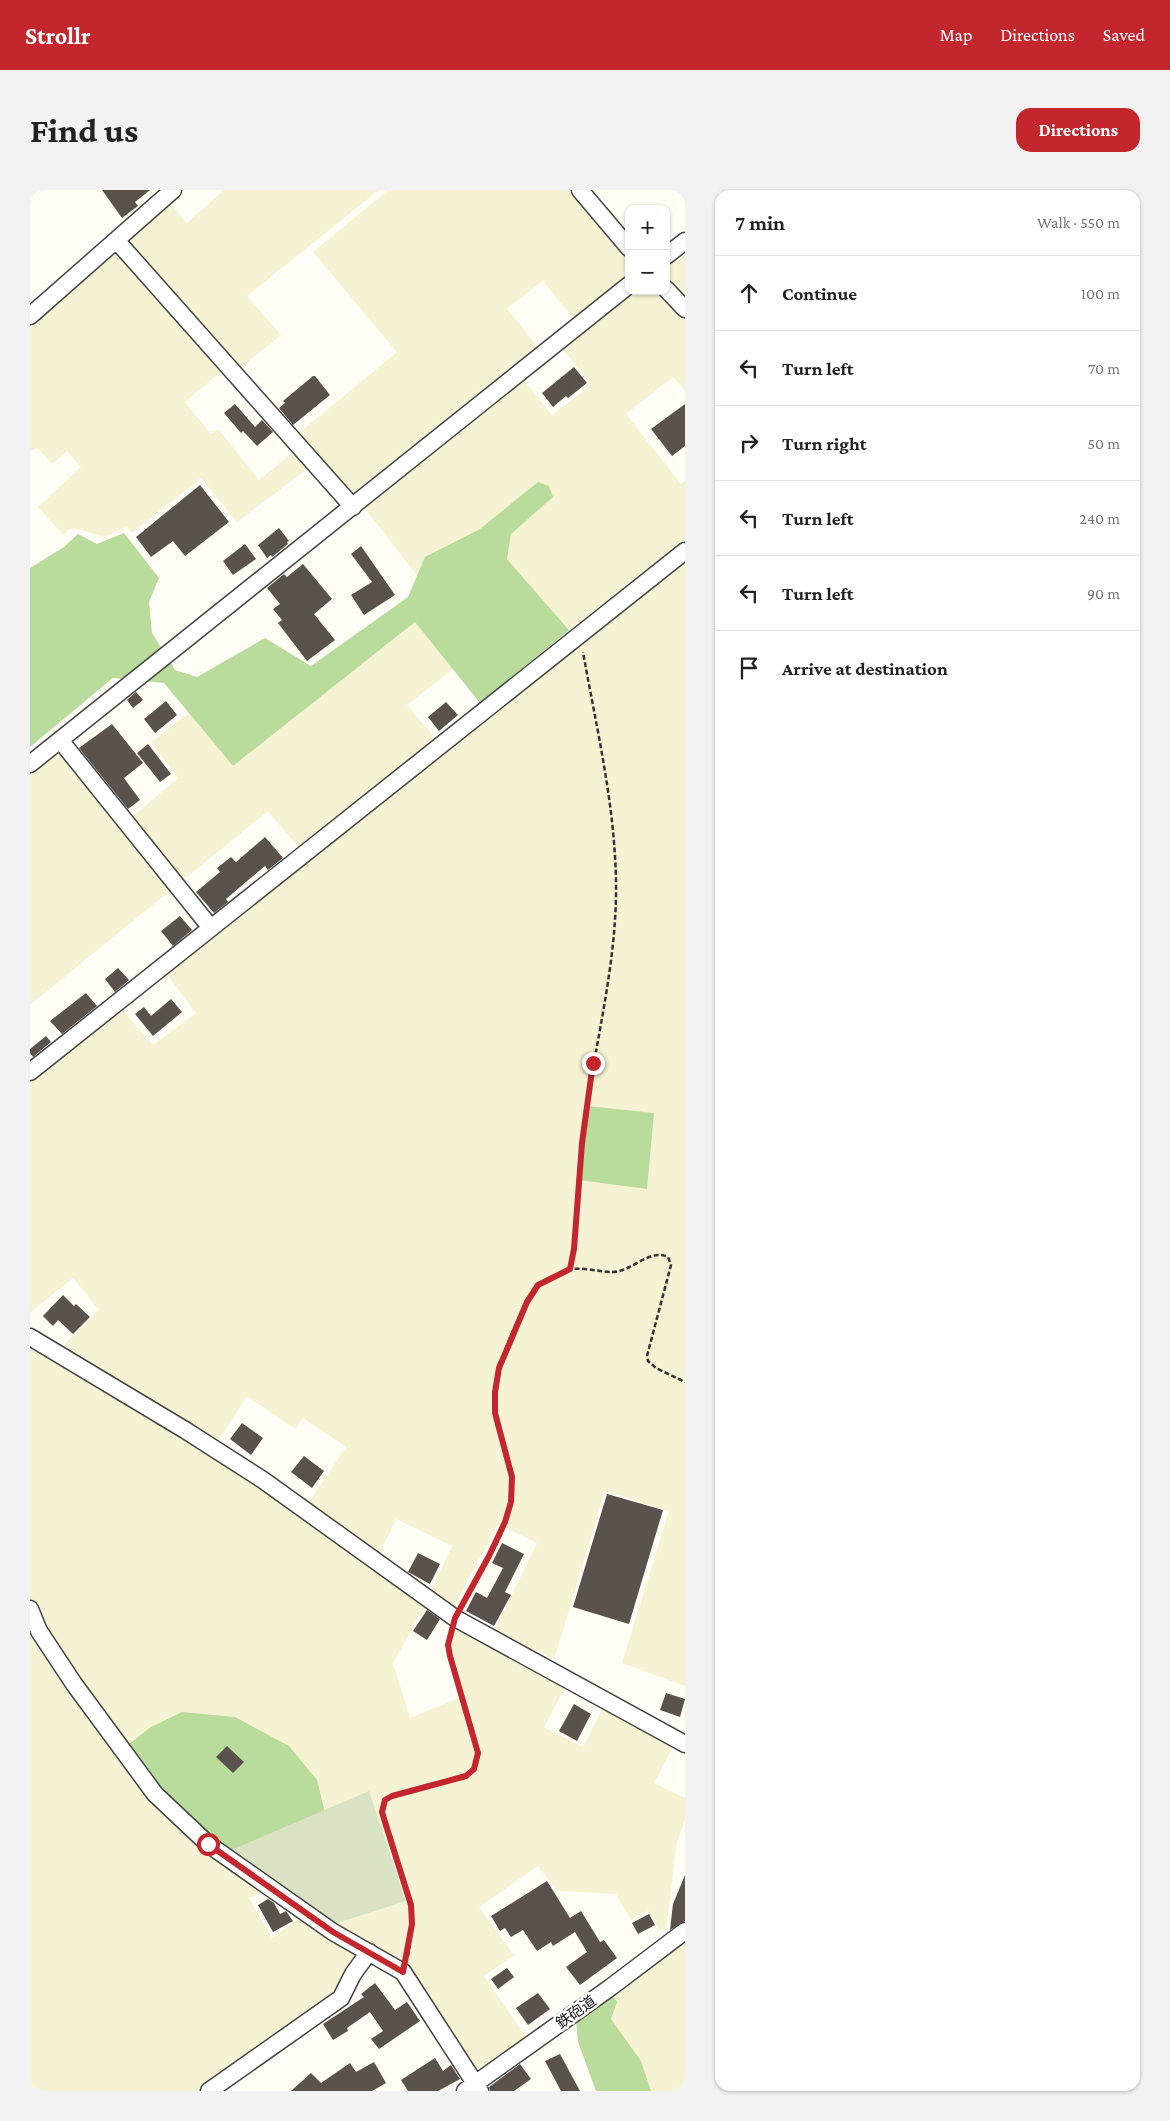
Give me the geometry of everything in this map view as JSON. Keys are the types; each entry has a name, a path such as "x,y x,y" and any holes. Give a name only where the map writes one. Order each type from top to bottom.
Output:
{"street":[{"path":"30,316 174,190"},
{"path":"580,190 625,243"},
{"path":"116,240 353,507"},
{"path":"670,253 685,241"},
{"path":"30,764 625,288"},
{"path":"670,293 685,309"},
{"path":"30,1072 685,551"},
{"path":"60,740 211,928"},
{"path":"30,1337 186,1430 255,1475 455,1618 685,1744"},
{"path":"30,1609 39,1631 74,1684 155,1794 208,1844 333,1932 403,1972 474,2089"},
{"name":"鉄砲道","path":"474,2089 685,1931"},
{"path":"209,2091 341,1998 353,1974 369,1952"}],"path":[{"path":"570,1269 574,1249 583,1134 611,961 616,897 616,868 607,784 580,634"},
{"path":"403,1972 412,1924 411,1905 382,1807 385,1800 392,1796 466,1776 476,1765 478,1753 450,1656 449,1636 455,1618 489,1556 505,1522 511,1502 512,1477 495,1413 495,1392 499,1368 527,1302 538,1285 570,1269 614,1272 622,1271 654,1255 662,1254 668,1257 671,1266 647,1356 648,1362 656,1368 685,1382"}],"shaded area":[{"path":"224,190 379,190 247,296 281,335 238,370 126,243 170,204 187,223"},
{"path":"388,190 572,190 625,250 625,279 573,318 543,281 507,308 537,346 349,496 299,433 397,352 313,252"},
{"path":"117,250 222,371 185,402 211,434 218,429 259,480 296,450 310,467 237,522 201,478 132,533 127,527 104,537 78,529 70,529 63,535 38,507 81,467 67,451 52,464 38,448 30,451 30,325"},
{"path":"685,254 685,391 673,377 626,414 681,484 685,481 685,539 569,630 490,540 427,588 363,506 523,379 552,415 591,385 561,346 630,295 670,295 670,265"},
{"path":"685,558 685,1686 622,1663 669,1511 605,1491 554,1660 495,1629 537,1543 498,1524 454,1606 432,1589 452,1546 396,1519 380,1553 309,1502 346,1447 303,1418 295,1429 247,1396 218,1441 64,1345 99,1310 73,1278 30,1313 30,1078 120,1007 153,1045 196,1013 165,972"},
{"path":"415,622 453,669 407,705 436,739 300,849 268,811 30,1005 30,770 59,746 123,825 178,778 151,742 189,713 233,766"},
{"path":"30,1348 222,1462 265,1490 425,1606 393,1663 410,1718 461,1697 450,1656 449,1636 453,1625 566,1686 544,1727 583,1747 604,1706 674,1745 654,1783 685,1798 685,1820 677,1842 666,1929 658,1929 648,1911 631,1920 616,1894 558,1891 538,1866 479,1907 514,1955 484,1976 526,2037 474,2071 408,1969 335,1924 406,1901 369,1792 264,1891 249,1898 272,1938 301,1917 362,1954 338,1994 203,2091 30,2091 30,1636 39,1631 30,1609"},
{"path":"685,1941 685,2091 641,2091 591,2014"}],"green space":[{"path":"538,482 549,486 553,497 511,534 507,559 569,630 480,703 415,622 233,766 164,683 113,678 30,747 30,568 64,547 78,534 97,544 124,533 159,578 149,602 152,633 175,670 197,677 265,638 311,666 408,597 425,557 480,529"},
{"path":"587,1106 654,1113 647,1189 579,1180"},
{"path":"182,1712 235,1717 289,1746 317,1780 326,1817 261,1875 213,1838 160,1789 128,1745 151,1727"},
{"path":"369,1791 406,1901 335,1924 229,1851"},
{"path":"611,1993 617,2002 611,2019 641,2061 651,2091 596,2091 578,2042 576,2019"}],"building":[{"path":"102,190 150,190 135,202 138,206 122,218"},
{"path":"574,367 587,383 553,407 542,393"},
{"path":"313,376 330,395 293,425 279,408 285,403 283,401"},
{"path":"235,404 255,427 262,420 273,432 257,446 243,431 241,433 224,413"},
{"path":"685,404 685,446 672,456 651,429"},
{"path":"200,485 229,522 185,556 173,541 151,557 136,537"},
{"path":"279,528 289,541 287,542 288,544 272,557 271,555 267,558 258,545"},
{"path":"245,544 256,559 233,575 223,561"},
{"path":"361,546 395,595 364,615 351,595 372,582 351,554"},
{"path":"303,564 332,599 314,614 335,640 307,661 278,623 282,620 273,609 280,604 267,588 284,574 287,577"},
{"path":"136,692 143,700 133,708 127,700"},
{"path":"166,701 177,715 155,733 144,719"},
{"path":"446,702 458,715 439,731 428,717"},
{"path":"112,724 143,763 124,778 140,800 128,809 79,748"},
{"path":"148,744 171,774 160,782 137,753"},
{"path":"265,837 283,858 268,870 265,866 226,899 228,902 214,913 196,892 220,872 217,868 231,857 236,862"},
{"path":"180,916 192,930 173,946 161,931"},
{"path":"118,968 129,980 115,992 105,979"},
{"path":"86,993 97,1006 62,1034 50,1021"},
{"path":"171,999 182,1012 153,1036 135,1014 144,1007 151,1016"},
{"path":"46,1036 51,1042 33,1057 30,1049"},
{"path":"63,1295 74,1306 76,1304 90,1317 73,1334 58,1320 53,1326 43,1316"},
{"path":"242,1423 263,1438 251,1455 230,1439"},
{"path":"304,1456 324,1471 312,1488 291,1472"},
{"path":"607,1494 663,1510 629,1624 573,1607"},
{"path":"502,1543 524,1554 505,1592 511,1595 494,1626 466,1611 476,1592 487,1598 503,1568 492,1563"},
{"path":"418,1553 440,1564 430,1584 408,1572"},
{"path":"427,1610 440,1619 427,1640 413,1631"},
{"path":"666,1693 685,1699 680,1717 660,1710"},
{"path":"574,1704 591,1714 577,1741 559,1731"},
{"path":"227,1746 244,1762 233,1773 216,1757"},
{"path":"685,1875 685,1921 670,1930 673,1904"},
{"path":"547,1881 570,1918 581,1911 600,1942 604,1940 617,1958 580,1985 566,1967 587,1952 575,1932 553,1946 551,1942 537,1951 523,1930 511,1937 505,1928 500,1931 491,1916"},
{"path":"268,1899 274,1903 280,1914 286,1911 293,1921 273,1932 258,1905"},
{"path":"649,1914 655,1925 638,1934 632,1923"},
{"path":"507,1968 514,1977 498,1989 491,1979"},
{"path":"375,1983 395,2010 407,2002 420,2021 379,2049 371,2039 383,2031 370,2012 347,2028 348,2031 333,2040 323,2024 364,1997 361,1994"},
{"path":"538,1993 550,2009 528,2025 516,2008"},
{"path":"560,2054 580,2091 561,2091 545,2061"},
{"path":"435,2058 443,2071 451,2065 460,2079 438,2091 408,2091 401,2080"},
{"path":"374,2062 386,2083 372,2091 291,2091 311,2073 321,2083 350,2063 356,2072"},
{"path":"520,2064 531,2079 514,2091 490,2091 489,2087"}],"route":[{"path":"208,1844 333,1932 403,1972 408,1956 412,1924 411,1905 382,1807 385,1800 392,1796 466,1776 474,1769 478,1758 450,1656 449,1636 455,1618 498,1539 511,1502 512,1477 495,1413 495,1392 499,1368 527,1302 538,1285 570,1269 574,1249 582,1143 593,1063"}]}
